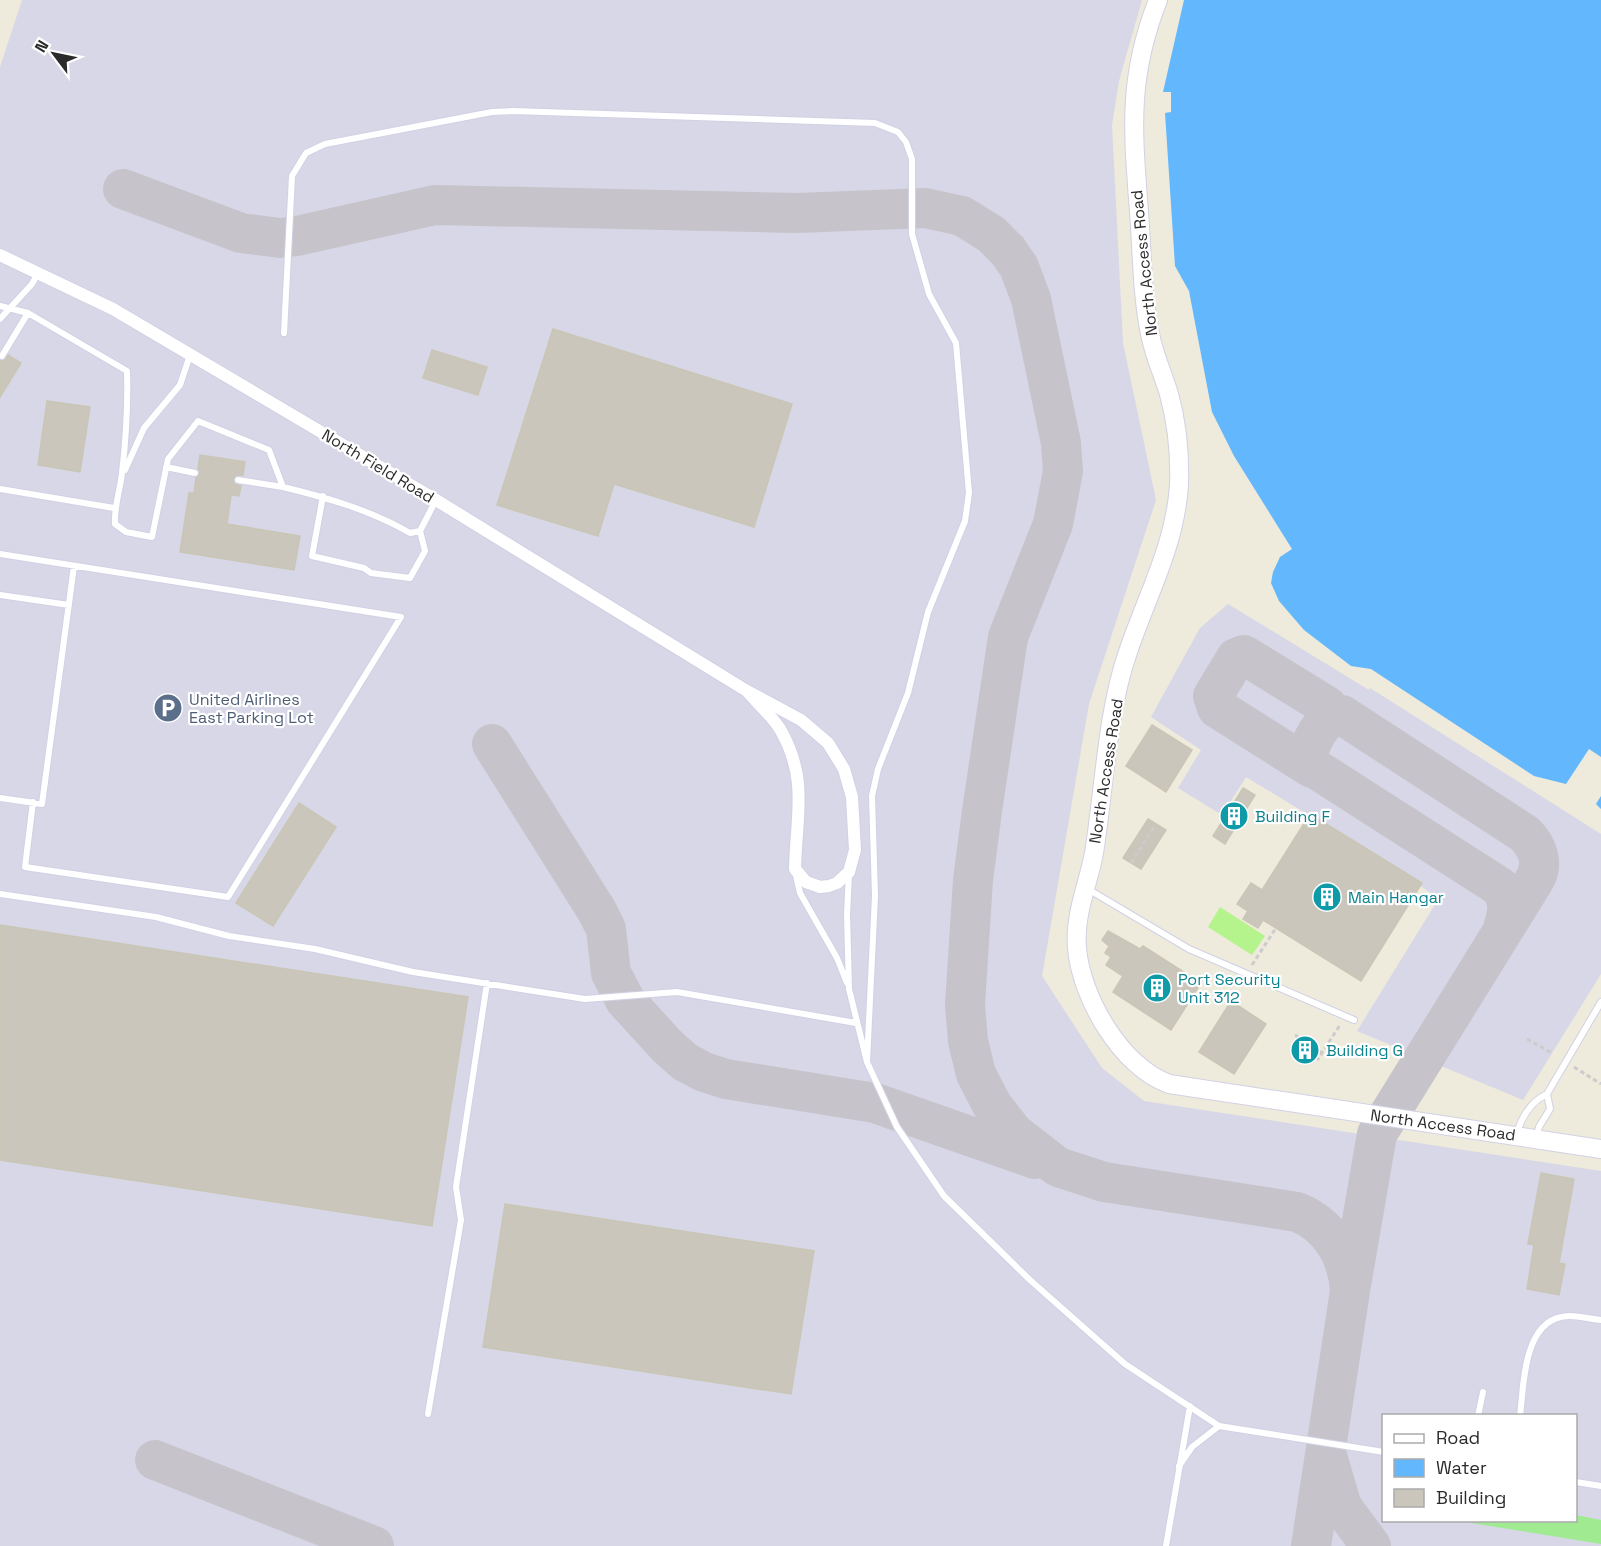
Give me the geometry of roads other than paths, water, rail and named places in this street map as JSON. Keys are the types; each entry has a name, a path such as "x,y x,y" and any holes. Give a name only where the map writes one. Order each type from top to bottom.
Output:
{"street":[{"name":"North Access Road","path":"1158,0 1144,39 1136,72 1134,140 1145,306 1155,355 1172,405 1178,442 1179,484 1169,546 1133,637 1121,678 1094,849 1076,928 1077,953 1084,982 1108,1029 1132,1060 1156,1080 1169,1084 1601,1149"},
{"name":"North Field Road","path":"0,255 113,309 436,501 747,691 801,720 828,743 844,769 852,797 855,850 849,872"},
{"name":"North Field Road","path":"747,691 779,727 800,784 795,868"},
{"path":"795,868 807,882 820,887 837,883 849,872"}],"lane":[{"path":"284,333 292,176 306,153 325,144 492,112 513,111 875,123 889,126 906,142 913,170 912,234 933,303 956,343 969,493 965,521 928,612 908,693 878,769 872,796 875,896 867,1062"},
{"path":"0,319 12,308 39,272"},
{"path":"0,306 28,312 127,371 128,404 122,476 114,508 115,524 126,532 152,537 168,459 198,421 269,450 283,488"},
{"path":"2,356 28,312"},
{"path":"122,476 144,428 180,385 190,355"},
{"path":"166,467 195,473"},
{"path":"238,480 322,496 379,515 410,533 420,531"},
{"path":"0,489 114,508"},
{"path":"322,496 312,556 364,568 371,573 410,578 425,551 420,531 436,501"},
{"path":"0,554 401,618 228,897 25,867 33,802"},
{"path":"0,798 42,804 74,566"},
{"path":"0,595 69,605"},
{"path":"795,868 795,882 800,893 837,958 849,989 867,1062 897,1127 944,1196 983,1236 1125,1364 1219,1426 1382,1452"},
{"path":"849,872 847,915 849,989"},
{"path":"1086,888 1189,949 1354,1020"},
{"path":"0,894 156,917 229,936 315,949 413,972 585,999 677,992 856,1023"},
{"path":"428,1414 461,1220 456,1187 487,983"},
{"path":"1516,1136 1519,1125 1534,1100 1547,1094 1601,1002"},
{"path":"1536,1139 1539,1127 1550,1109 1547,1094"},
{"path":"1520,1414 1532,1342 1541,1329 1550,1321 1567,1316 1601,1320"},
{"path":"1478,1414 1483,1392"},
{"path":"1166,1546 1190,1406"},
{"path":"1178,1469 1192,1447 1219,1426"},
{"path":"1577,1482 1601,1486"}],"water":[{"path":"1175,0 1601,0 1601,828 1588,816 1274,622 1260,583 1275,560 1173,350 1153,110"}],"place":[{"name":"United Airlines East Parking Lot","path":"168,708"},
{"name":"Building F","path":"1234,816"},
{"name":"Main Hangar","path":"1327,897"},
{"name":"Port Security Unit 312","path":"1157,988"},
{"name":"Building G","path":"1305,1050"}]}
